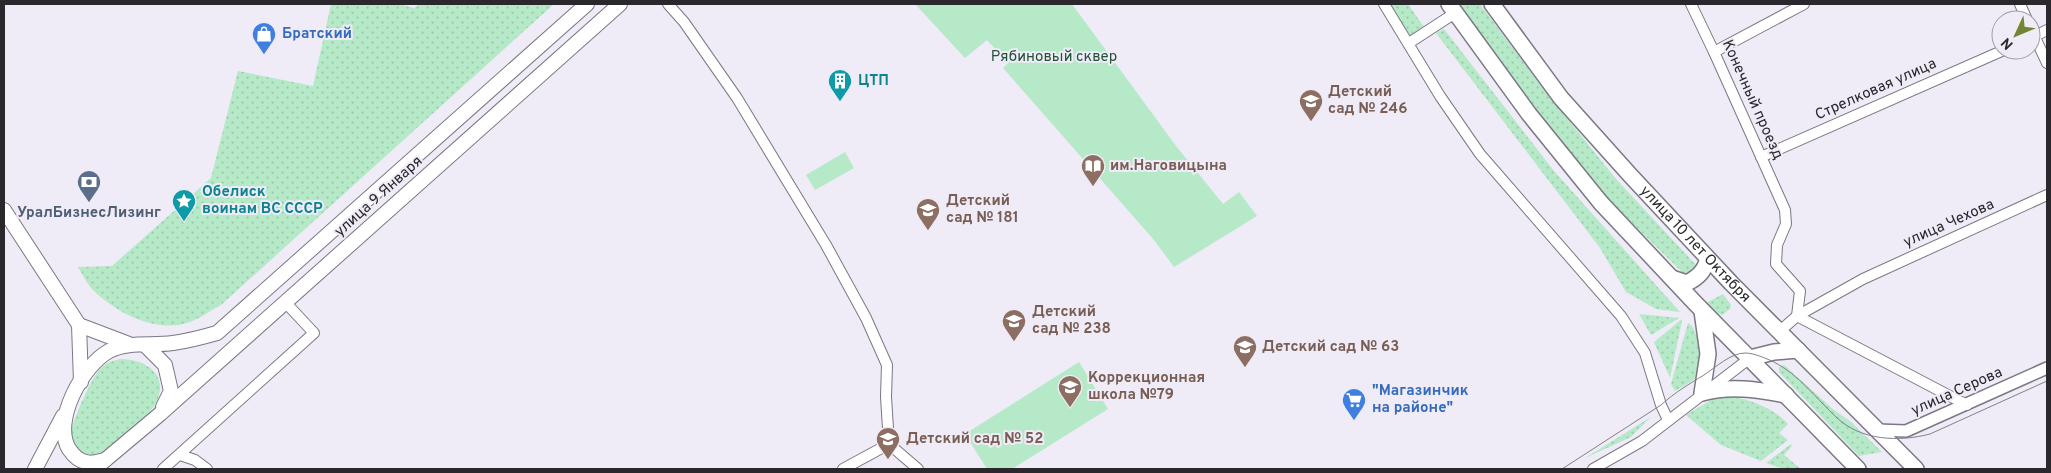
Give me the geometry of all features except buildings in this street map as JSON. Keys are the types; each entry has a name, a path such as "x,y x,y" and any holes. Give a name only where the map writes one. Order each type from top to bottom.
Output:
{"main road":[{"name":"улица 9 Января","path":"146,346 174,343 217,333 587,4"},
{"name":"улица 9 Января","path":"160,414 620,4"},
{"name":"улица 10 лет Октября","path":"1492,4 1561,98 1630,175 1708,259 1916,469"},
{"path":"1452,9 1529,114 1600,203 1702,311 1858,469"},
{"path":"4,210 79,325 81,382"},
{"path":"1672,278 1687,283 1692,281 1704,269 1708,259"},
{"path":"1702,311 1708,354 1702,393 1718,389 1736,388 1786,395"},
{"path":"79,325 129,344 146,346 165,365 171,391 160,414 94,469"},
{"path":"35,469 81,382 95,360 110,350 129,344"},
{"path":"1750,358 1774,352 1798,350"},
{"path":"69,405 63,424 64,440 74,456 87,463 105,460"}],"street":[{"path":"668,4 684,22 737,98 826,245 866,318 887,365 886,397 889,444 918,469"},
{"path":"1384,4 1440,96 1480,154 1622,316 1646,353 1661,405 1668,420"},
{"name":"Конечный проезд","path":"1691,4 1784,210 1786,224 1777,245 1776,264 1800,290 1797,316"},
{"path":"1714,52 1804,4"},
{"path":"1409,43 1452,9"},
{"path":"2041,51 2047,63"},
{"name":"Стрелковая улица","path":"1761,157 1991,56"},
{"name":"улица Чехова","path":"1780,331 1797,316 1863,279 2047,195"},
{"path":"163,469 314,333 285,302"},
{"path":"1797,316 1967,405"},
{"path":"1593,469 1642,441 1750,358"},
{"name":"улица Серова","path":"1877,430 1906,431 2047,368"},
{"path":"843,469 889,444"},
{"path":"180,455 195,460 207,469"}],"green space":[{"path":"331,4 399,4 414,8 420,4 554,4 221,305 190,322 177,325 152,324 115,308 90,287 78,267 112,266 211,178 238,71 313,86"},
{"name":"Рябиновый сквер","path":"915,4 1072,4 1176,146 1223,204 1239,192 1257,216 1174,267 1154,240 1003,68 1008,63 987,40 965,58"},
{"path":"1390,4 1408,4 1424,27 1409,36"},
{"path":"1458,4 1480,4 1541,86 1616,179 1697,266 1693,273 1686,276 1605,196 1519,91"},
{"path":"1444,29 1554,171 1680,312 1656,309 1626,292 1600,248 1436,33"},
{"path":"845,152 854,168 815,190 806,175"},
{"path":"1723,294 1731,305 1730,309 1722,315 1716,313 1706,303"},
{"path":"1639,314 1679,318 1651,335"},
{"path":"1682,319 1682,321 1670,378 1654,342"},
{"path":"1688,323 1692,326 1701,345 1702,375 1675,391 1671,384"},
{"path":"120,359 139,362 154,371 160,386 155,405 138,423 112,445 95,455 82,454 75,447 70,435 79,410 88,389 102,367"},
{"path":"1079,362 1108,409 1012,469 987,469 965,434"},
{"path":"1784,365 1834,410 1850,421 1882,452 1859,456 1779,372 1779,367"},
{"path":"1731,396 1746,400 1776,413 1788,424 1779,433 1788,440 1761,461 1721,445 1686,415 1713,399"},
{"path":"1651,417 1631,437 1585,458"},
{"path":"1791,444 1792,446 1784,455 1801,469 1784,469 1766,463"}],"tram line":[{"path":"1562,469 1661,405 1724,361 1734,355 1745,353 1756,355 1783,367 1846,425 1857,431 1881,438 1906,438 1930,434 2047,381"}],"place":[{"name":"Братский","path":"264,55"},
{"name":"ЦТП","path":"840,102"},
{"name":"Детский сад № 246","path":"1311,122"},
{"name":"им.Наговицына","path":"1093,187"},
{"name":"УралБизнесЛизинг","path":"89,203"},
{"name":"Обелиск воинам ВС СССР","path":"184,222"},
{"name":"Детский сад № 181","path":"928,231"},
{"name":"Детский сад № 238","path":"1014,342"},
{"name":"Детский сад № 63","path":"1245,368"},
{"name":"Коррекционная школа №79","path":"1070,408"},
{"name":"\"Магазинчик на районе\"","path":"1354,421"},
{"name":"Детский сад № 52","path":"888,460"}]}
